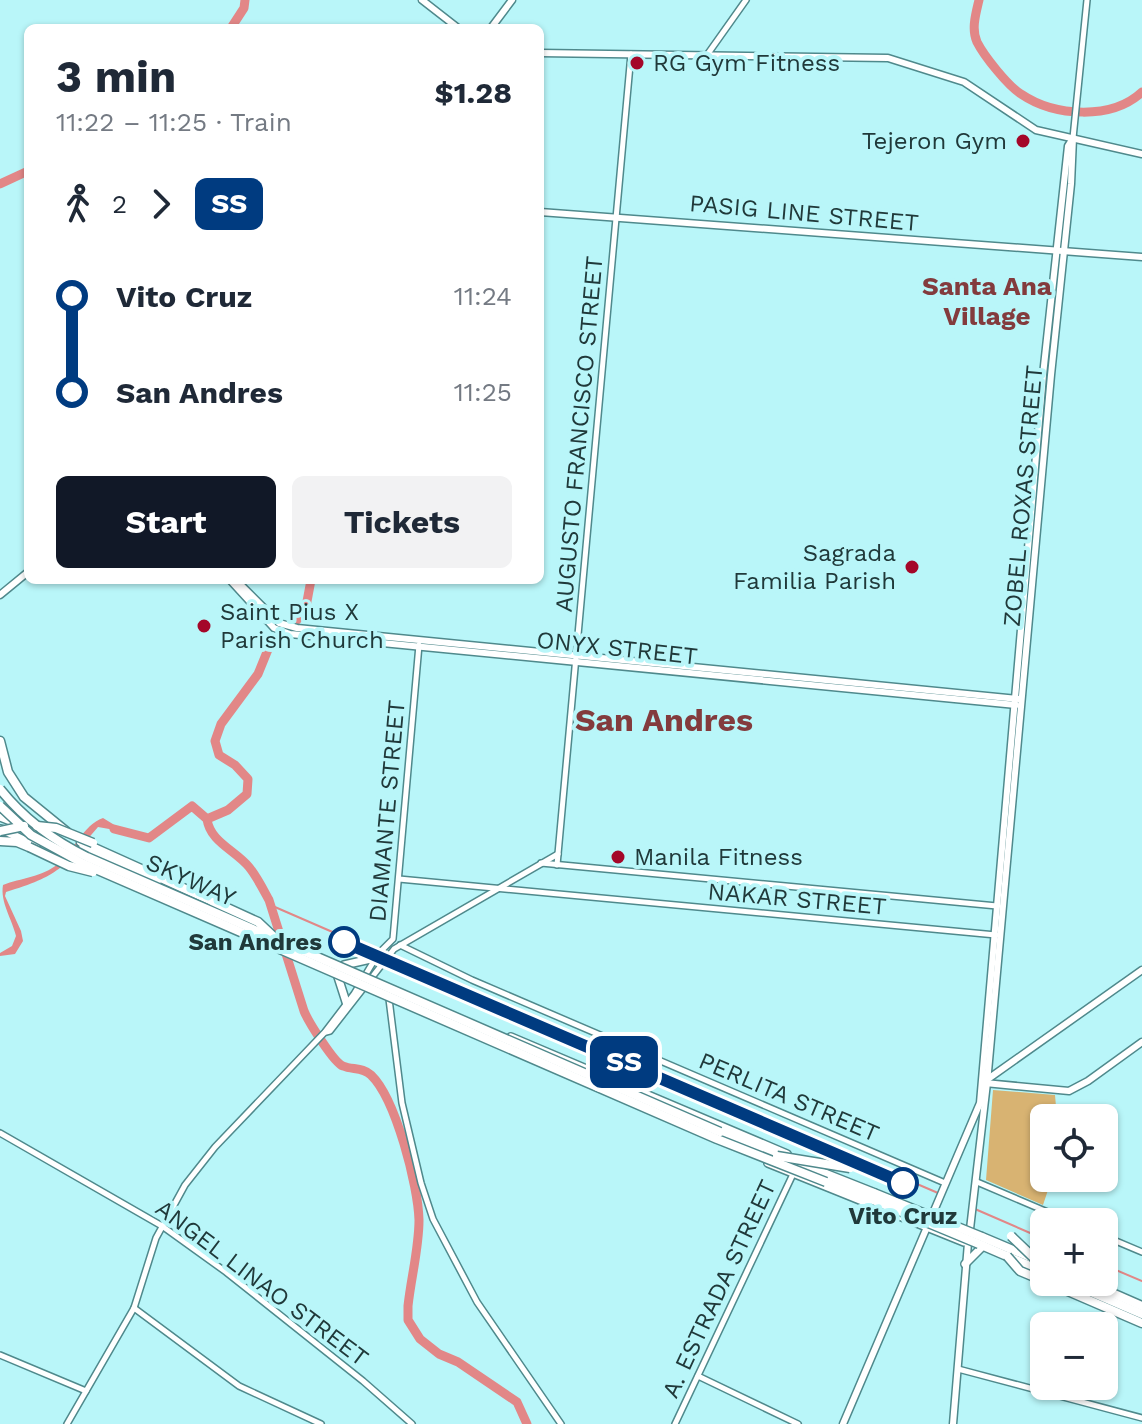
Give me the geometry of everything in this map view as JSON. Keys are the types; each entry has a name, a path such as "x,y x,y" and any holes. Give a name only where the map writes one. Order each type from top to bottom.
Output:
{"highway":[{"path":"0,741 8,772 24,797 77,840 258,922 277,943"},
{"name":"SKYWAY","path":"0,789 22,814 54,841 277,943 777,1156 1030,1257"},
{"name":"SKYWAY","path":"0,806 14,822 40,841 106,874 717,1139 1030,1266"},
{"path":"0,830 23,826 56,828 157,872 182,888"},
{"path":"0,841 17,842 69,866 106,874"},
{"path":"777,1156 850,1168"},
{"path":"1011,1236 1030,1252"},
{"path":"1007,1256 1020,1271 1030,1275"},
{"path":"1118,1294 1142,1304"},
{"path":"1080,1296 1142,1323"},
{"path":"1100,1296 1142,1314"}],"main road":[{"path":"422,0 453,24"},
{"path":"494,24 512,0"},
{"path":"544,53 888,58 964,82 1036,130 1142,154"},
{"name":"ZOBEL ROXAS STREET","path":"997,935 997,906 1025,641 1043,375 1061,252 1068,146 1073,138"},
{"name":"PASIG LINE STREET","path":"544,212 1142,257"},
{"path":"0,595 24,575"},
{"path":"234,584 269,623 286,631"},
{"name":"ONYX STREET","path":"240,584 286,631 1019,702"},
{"name":"ONYX STREET","path":"286,631 297,628 420,644"},
{"name":"ZOBEL ROXAS STREET","path":"953,1424 965,1264 977,1182 1015,738"},
{"path":"0,817 66,843"},
{"path":"10,834 15,823"},
{"path":"0,830 60,858"},
{"path":"82,849 277,943"},
{"path":"71,862 277,943"},
{"path":"290,942 802,1161 969,1236 981,1248 1030,1267"},
{"path":"344,965 375,958"},
{"path":"296,959 794,1172 1030,1257"},
{"path":"843,1424 978,1112 986,1082 1142,970"},
{"path":"338,977 347,1005"},
{"path":"986,1082 1062,1091 1075,1089 1142,1042"},
{"path":"1003,1069 1008,1085"},
{"path":"965,1264 981,1248"},
{"path":"1118,1293 1142,1304"}],"street":[{"path":"707,55 746,0"},
{"path":"1073,138 1087,0"},
{"name":"AUGUSTO FRANCISCO STREET","path":"557,865 631,54"},
{"name":"DIAMANTE STREET","path":"369,976 375,958 394,936 420,644"},
{"path":"324,1033 330,1031 369,976 400,945 559,853"},
{"path":"541,863 997,906"},
{"name":"NAKAR STREET","path":"399,879 997,935"},
{"name":"PERLITA STREET","path":"400,945 472,980 945,1183"},
{"path":"67,1424 134,1308 162,1226 194,1172 324,1033 361,987"},
{"path":"389,999 402,1103 433,1219 477,1302 561,1424"},
{"name":"ANGEL LINAO STREET","path":"0,1133 162,1226 226,1272 412,1424"},
{"name":"A. ESTRADA STREET","path":"675,1424 794,1172"},
{"path":"977,1182 1038,1208"},
{"path":"1118,1242 1142,1252"},
{"path":"134,1308 239,1386 321,1424"},
{"path":"0,1355 86,1391"},
{"path":"958,1369 1142,1418"},
{"path":"698,1376 798,1424"}],"shaded area":[{"path":"103,818 126,832 98,827 59,869 38,881 6,892 23,941 15,954 0,956 12,946 16,936 5,904 3,885 52,868 64,859 90,826"},
{"path":"993,1090 1055,1095 1056,1104 1030,1104 1030,1192 1047,1192 1043,1205 986,1180"}],"waterway":[{"path":"234,24 244,8 245,0"},
{"path":"979,0 974,26 977,42 1010,84 1035,102 1066,111 1099,111 1130,101 1142,92"},
{"path":"0,184 24,173"},
{"path":"207,819 228,810 247,794 248,779 235,765 219,755 215,741 221,724 258,674 269,647 305,612 310,584"},
{"path":"114,829 149,838 192,806 207,819"},
{"path":"207,819 213,834 249,867 269,900 304,1011 316,1032 339,1063 371,1075 397,1122 415,1186 419,1220 408,1320 420,1339 439,1354 458,1362 517,1402 527,1424"},
{"path":"268,904 374,950"},
{"path":"392,958 938,1193"},
{"path":"975,1209 1030,1233"},
{"path":"1118,1271 1142,1281"}],"train":[{"name":"SS","path":"344,942 903,1183"}],"place":[{"name":"RG Gym Fitness","path":"637,63"},
{"name":"Tejeron Gym","path":"1023,141"},
{"name":"Sagrada Familia Parish","path":"912,567"},
{"name":"Saint Pius X Parish Church","path":"204,626"},
{"name":"Manila Fitness","path":"618,857"},
{"name":"San Andres","path":"344,942"},
{"name":"Vito Cruz","path":"903,1183"}],"district":[{"name":"Santa Ana Village","path":"987,301"},
{"name":"San Andres","path":"664,720"}]}
